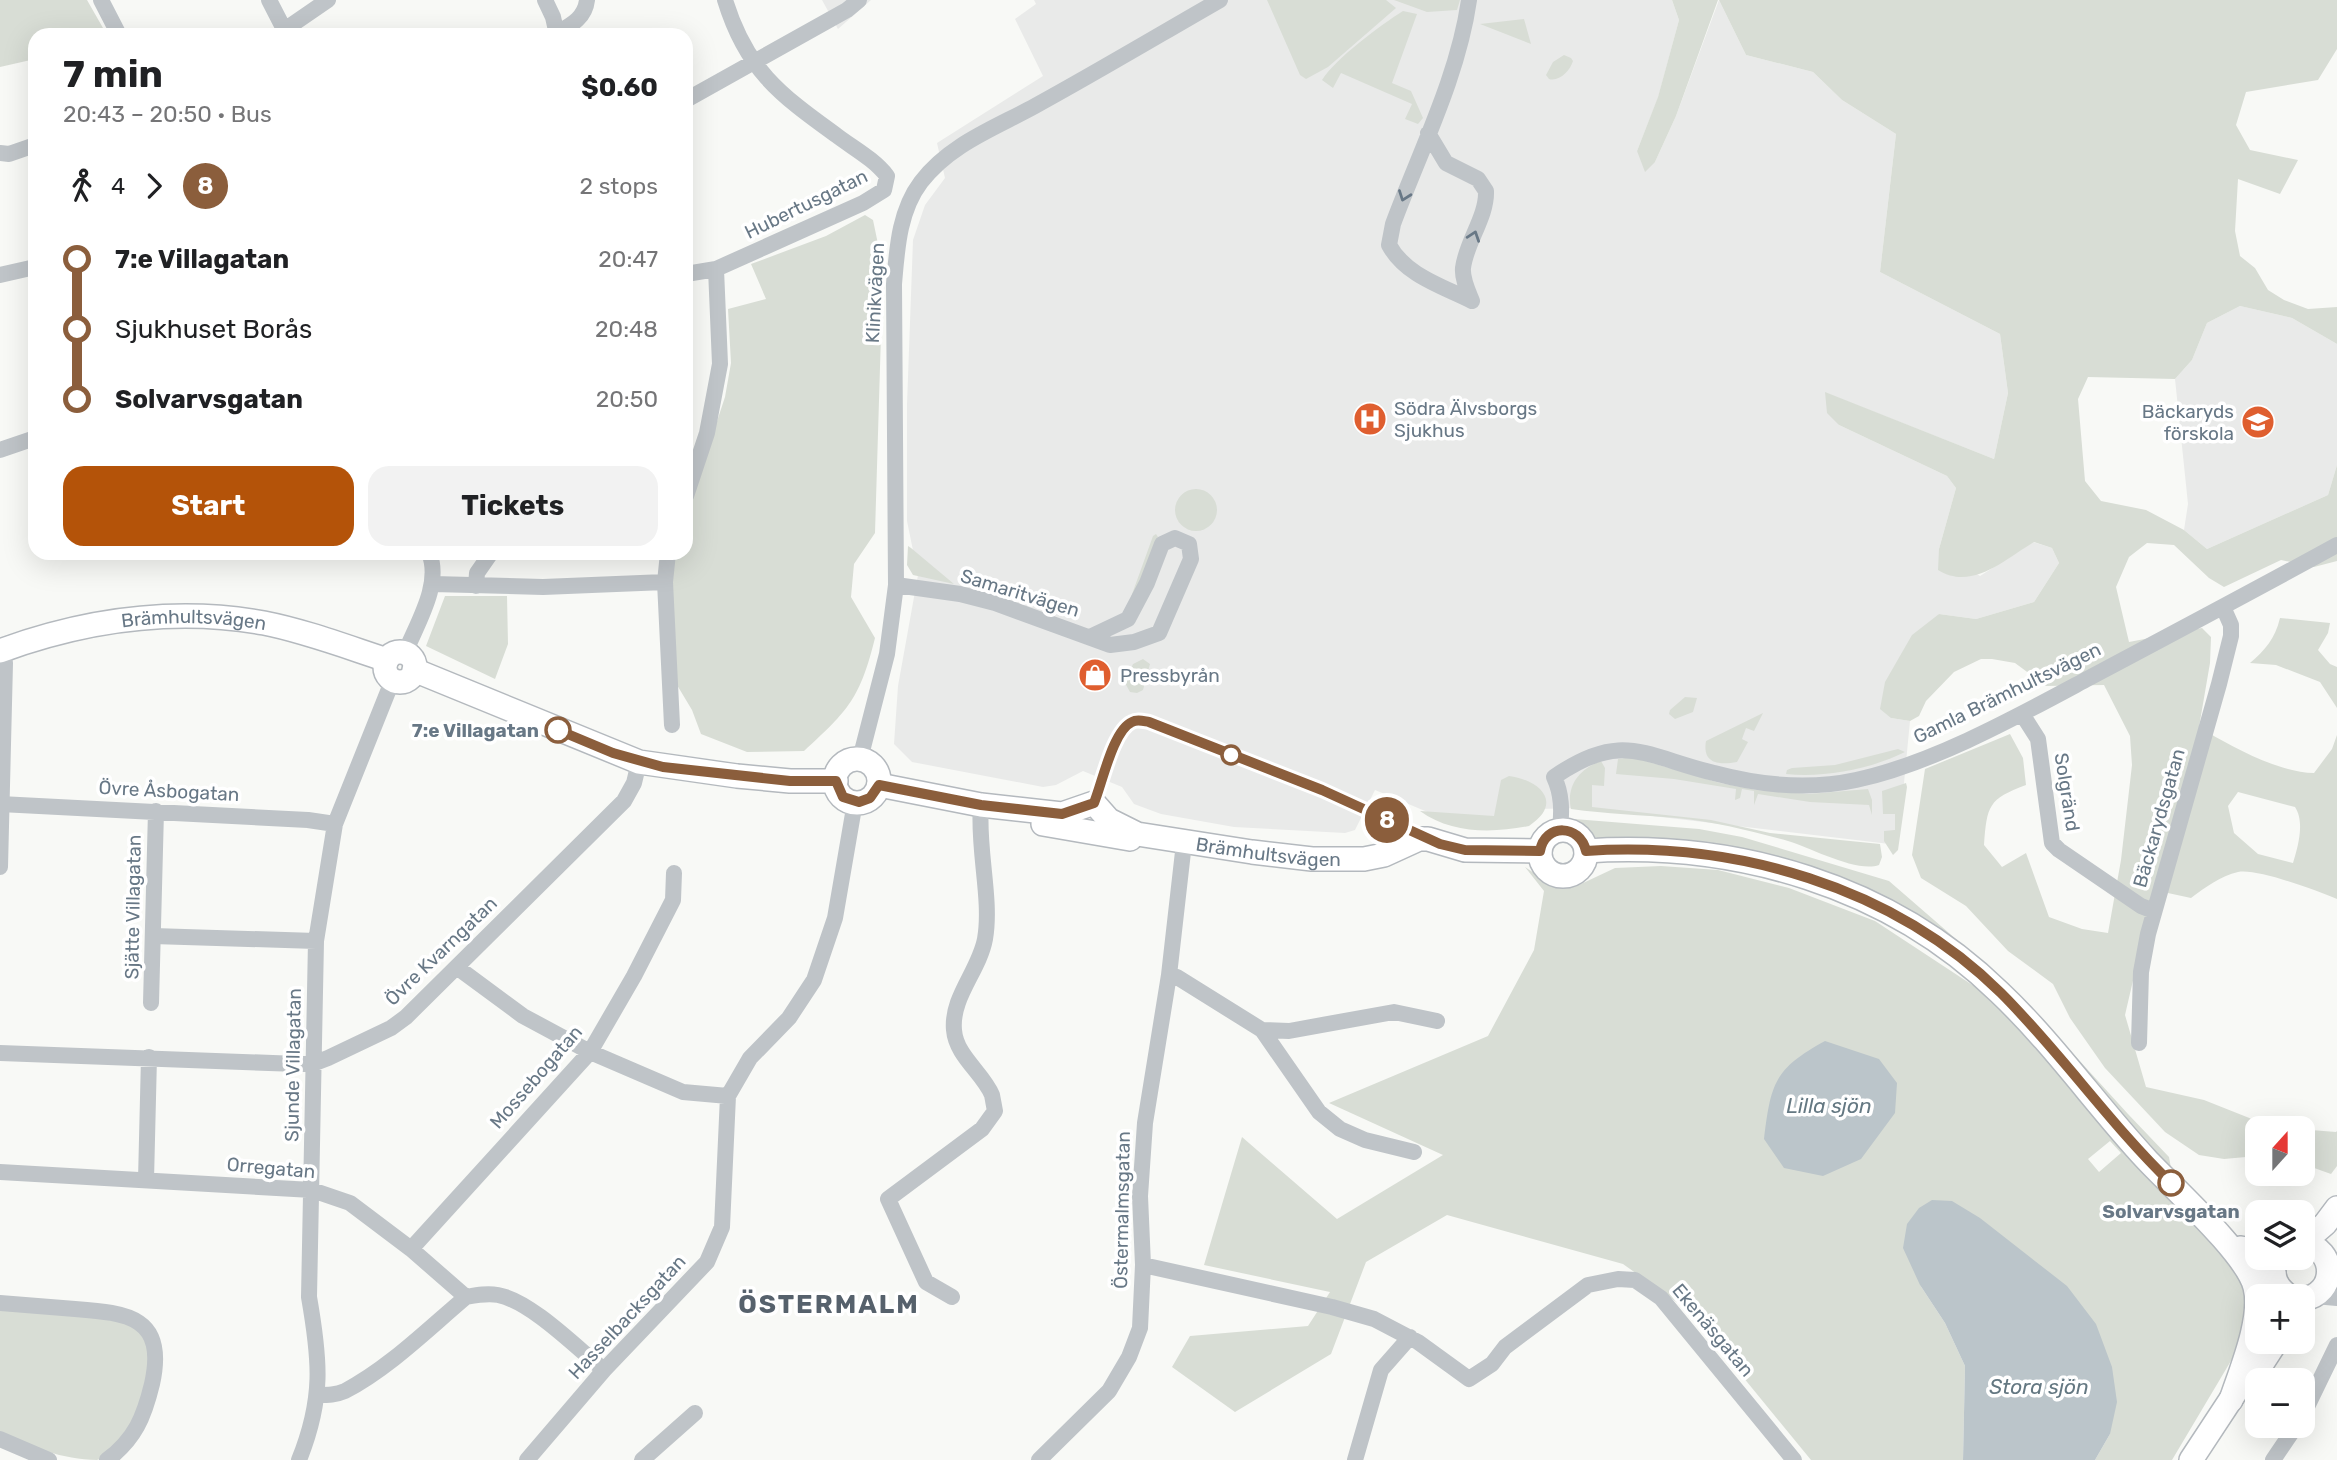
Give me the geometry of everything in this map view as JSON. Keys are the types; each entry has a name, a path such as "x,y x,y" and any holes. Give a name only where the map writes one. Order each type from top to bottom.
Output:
{"street":[{"path":"101,0 116,28"},
{"path":"269,0 281,28"},
{"path":"291,28 328,0"},
{"path":"545,0 556,28"},
{"path":"566,28 576,22 586,8 587,0"},
{"path":"725,0 733,29 753,63"},
{"path":"693,96 847,10 859,0"},
{"name":"Klinikvägen","path":"860,759 887,654 896,585 894,284 899,234 904,215 919,184 937,163 961,145 1036,106 1220,0"},
{"path":"1428,133 1446,163 1478,179 1486,191 1463,268 1465,285 1472,301 1411,270 1396,259 1389,245 1394,224 1457,55 1469,0"},
{"name":"Hubertusgatan","path":"693,273 716,269 863,203 884,190 887,176 880,166 765,79 753,63"},
{"path":"0,153 9,154 28,147"},
{"path":"1413,172 1446,163"},
{"path":"1431,281 1448,277 1463,268"},
{"path":"0,275 28,269"},
{"path":"693,475 707,433 720,364 716,269"},
{"path":"0,450 28,440"},
{"path":"1175,538 1189,544 1192,550 1191,559 1159,634 1150,638 1128,619 1147,583 1162,544 1175,538"},
{"name":"Gamla Brämhultsvägen","path":"1560,830 1560,790 1554,776 1591,755 1625,750 1649,752 1713,773 1792,785 1854,781 1916,761 2022,714 2337,545"},
{"path":"432,560 433,584 543,587 665,582"},
{"path":"476,586 477,573 486,560"},
{"path":"667,560 665,582 672,725"},
{"name":"Sjunde Villagatan","path":"299,1460 318,1395 318,1350 309,1297 316,941 335,824 433,584"},
{"name":"Samaritvägen","path":"896,585 960,594 995,603 1110,645 1150,638"},
{"name":"Bäckarydsgatan","path":"2138,1043 2141,972 2154,911 2231,636 2231,625 2223,607"},
{"name":"Brämhultsvägen","path":"1,650 37,638 124,619 198,615 266,624 400,666 639,762 737,776 790,781 836,781"},
{"name":"Samaritvägen","path":"1090,637 1128,619"},
{"path":"0,867 5,663 1,650"},
{"name":"Solgränd","path":"2022,714 2038,739 2052,843 2141,906 2154,911"},
{"path":"852,759 860,759 869,762 876,769 879,785 870,798 855,802 843,797 836,781 841,766 852,759"},
{"name":"Övre Kvarngatan","path":"0,1053 315,1063 391,1028 406,1017 624,801 634,783 639,762"},
{"name":"Brämhultsvägen","path":"879,785 985,805 1002,817 1149,842 1161,839 1312,859 1364,859 1384,855 1419,839 1465,850 1540,851"},
{"name":"Hasselbacksgatan","path":"527,1460 604,1370 707,1262 722,1227 728,1096 750,1058 789,1018 814,980 835,918 855,802"},
{"name":"Övre Åsbogatan","path":"1,804 307,820 335,824"},
{"path":"952,1297 926,1282 888,1199 982,1129 995,1111 992,1095 963,1053 954,1033 954,1015 985,939 986,913 979,828 985,805"},
{"name":"Sjätte Villagatan","path":"151,1003 156,811"},
{"path":"1560,830 1570,831 1579,837 1586,851 1584,862 1576,871 1560,876 1545,867 1540,851 1546,837 1560,830"},
{"name":"Östermalmsgatan","path":"1039,1460 1108,1391 1129,1357 1140,1328 1143,1265 1140,1196 1145,1123 1169,975 1184,843"},
{"path":"1586,851 1697,853 1744,859 1830,886 1901,918 1935,939 1998,991 2242,1263 2256,1288 2256,1308 2235,1394"},
{"name":"Mossebogatan","path":"411,1249 590,1052 673,901 674,873"},
{"path":"152,936 316,941"},
{"path":"458,968 523,1016 590,1052 683,1092 728,1096"},
{"path":"1169,975 1177,977 1262,1030 1319,1112 1340,1129 1365,1140 1414,1152"},
{"path":"1262,1030 1289,1031 1394,1012 1437,1021"},
{"path":"146,1180 149,1058"},
{"name":"Orregatan","path":"0,1172 312,1190 350,1203 411,1249 466,1297"},
{"path":"2188,1202 2248,1255 2287,1284"},
{"path":"2315,1232 2337,1208"},
{"path":"2213,1222 2245,1238"},
{"path":"2315,1247 2333,1264 2327,1284 2315,1287"},
{"name":"Ekenäsgatan","path":"1143,1265 1332,1307 1374,1319 1410,1337 1469,1379 1492,1364 1505,1347 1588,1285 1618,1279 1635,1280 1661,1298 1794,1460"},
{"path":"318,1395 344,1391 392,1359 466,1297 483,1294 500,1295 515,1300 549,1323 604,1370"},
{"path":"0,1303 114,1312 132,1318 148,1331 155,1347 155,1369 147,1403 136,1431 119,1451 107,1460"},
{"path":"1355,1460 1381,1370 1410,1337"},
{"path":"2315,1390 2337,1345"},
{"path":"2191,1460 2235,1394 2253,1354"},
{"path":"2235,1394 2254,1376 2268,1354"},
{"path":"642,1460 695,1413"},
{"path":"2273,1460 2288,1438"},
{"path":"0,1439 49,1460"}],"shaded area":[{"path":"0,0 87,0 103,28 28,28 28,61 0,67"},
{"path":"822,0 871,0 838,29"},
{"name":"Södra Älvsborgs Sjukhus","path":"1034,0 1672,0 1679,20 1658,98 1637,151 1655,162 1676,116 1719,0 1746,55 1813,72 1842,100 1896,134 1880,272 2000,334 2008,393 1994,459 1826,393 1839,425 1947,476 1956,488 1939,549 1980,576 2033,542 2052,548 2059,563 2034,602 1976,619 1939,614 1891,718 1910,721 1898,845 1584,808 1537,809 1507,824 1437,816 1375,790 1355,830 1345,833 1234,827 1161,814 1134,804 1122,787 1083,771 1056,785 1043,787 912,762 894,744 898,686 918,575 907,521 907,405 913,240 925,205 945,178 937,143 1043,76 1015,19 1036,4"},
{"path":"1267,0 1386,0 1396,8 1328,67 1306,79 1300,75"},
{"path":"1394,0 1460,0 1457,10 1427,12"},
{"path":"1672,0 1718,0 1676,116 1655,162 1645,172 1637,151 1658,97 1679,20"},
{"path":"1719,0 2337,0 2337,49 2318,80 2246,92 2236,125 2250,150 2298,160 2280,194 2238,179 2235,231 2240,256 2255,268 2268,290 2284,300 2308,309 2337,307 2337,344 2292,318 2240,306 2207,323 2192,360 2175,379 2088,377 2078,399 2085,481 2101,501 2146,510 2184,530 2207,549 2328,495 2337,465 2337,561 2314,567 2281,560 2224,587 2209,578 2174,545 2147,543 2129,557 2116,587 2129,642 2202,628 2211,637 2210,663 2199,727 2239,750 2270,763 2300,772 2314,773 2332,749 2337,735 2337,899 2288,881 2247,872 2225,876 2191,898 2154,890 2125,1015 2146,1087 2204,1100 2245,1116 2245,1157 2224,1159 2199,1155 2165,1132 2105,1068 2070,1018 2053,984 2008,951 1966,906 1921,878 1912,855 1925,769 2010,734 2023,758 2026,785 2004,795 1992,806 1986,821 1984,845 2002,867 2026,853 2049,917 2082,929 2108,933 2121,860 2132,765 2130,736 2104,685 2046,686 2015,663 1992,659 1981,659 1954,672 1926,701 1919,716 1910,721 1891,718 1880,709 1885,682 1912,635 1939,614 1976,619 2034,602 2059,563 2052,548 2034,542 1988,571 1975,575 1951,576 1938,570 1939,549 1956,488 1947,476 1839,425 1827,413 1825,392 1994,459 2008,393 2000,334 1880,272 1896,134 1842,100 1813,72 1746,55","holes":["2238,792 2295,807 2300,827 2293,863 2258,854 2234,833 2228,806"]},
{"path":"1403,11 1417,14 1392,83 1411,91 1423,118 1418,124 1405,119 1412,104 1341,73 1333,88 1322,80 1348,52"},
{"path":"1524,19 1531,44 1480,24"},
{"path":"1564,55 1573,61 1569,68 1564,75 1549,79 1546,75 1553,62"},
{"path":"865,215 873,220 883,268 875,533 854,564 851,597 875,638 864,675 851,702 804,751 747,752 701,734 692,710 677,685 670,592 674,560 693,560 693,494 725,397 731,363 728,309 766,299 751,264 826,236"},
{"name":"Bäckaryds förskola","path":"2240,306 2292,318 2337,344 2337,465 2328,495 2207,549 2184,530 2188,504 2175,379 2192,360 2207,323"},
{"path":"1196,489 1211,495 1217,510 1211,525 1196,531 1181,525 1175,510 1181,495"},
{"path":"1156,534 1158,537 1136,595 1131,597 1153,536"},
{"path":"908,546 954,584 913,575 907,565"},
{"path":"445,596 507,596 508,644 495,679 426,646"},
{"path":"2280,618 2330,623 2328,633 2318,650 2330,664 2337,667 2337,708 2320,682 2276,665 2250,663 2269,644"},
{"path":"1143,659 1150,664 1143,690 1130,692 1125,683 1133,664"},
{"path":"1685,697 1697,698 1693,712 1675,719 1669,714 1670,710"},
{"path":"1763,713 1754,731 1746,728 1742,739 1748,742 1737,762 1718,763 1709,759 1705,749 1706,741"},
{"path":"1898,749 1905,752 1862,767 1816,775 1786,774 1787,770 1792,768 1835,765"},
{"path":"1632,757 1720,783 1757,790 1809,794 1868,789 1872,800 1872,815 1869,805 1810,802 1758,794 1754,805 1754,791 1742,789 1740,798 1735,800 1736,789 1674,779 1616,774 1618,759"},
{"path":"1601,761 1605,768 1604,786 1592,785 1592,807 1711,820 1770,833 1880,844 1882,857 1879,865 1859,866 1788,841 1719,824 1571,809 1570,793 1576,779 1586,769"},
{"path":"1509,776 1530,782 1544,794 1545,809 1529,826 1473,830 1445,824 1420,811 1494,816 1501,780"},
{"path":"1906,783 1898,850 1893,855 1884,841 1884,831 1895,830 1895,814 1883,814 1882,791"},
{"path":"1574,819 1699,829 1742,837 1889,881 2017,992 2169,1157 2171,1168 2155,1156 1991,973 1773,858 1719,845 1600,839 1588,834"},
{"path":"1661,866 1718,870 1789,888 1875,921 1983,992 2071,1085 2163,1194 2228,1257 2243,1278 2245,1320 2238,1349 2172,1460 2095,1460 2110,1434 1920,1285 1945,1323 1965,1366 1963,1460 1811,1460 1689,1311 1623,1264 1447,1215 1366,1262 1331,1354 1235,1412 1172,1367 1190,1336 1308,1326 1330,1292 1204,1265 1242,1137 1337,1219 1443,1155 1329,1103 1488,1036 1534,950 1544,891 1525,867 1549,883 1568,888 1615,868","holes":["2110,1141 2121,1153 2099,1172 2088,1159"]},
{"path":"2315,1130 2337,1131 2337,1166 2331,1174 2315,1168"},
{"path":"0,1308 112,1318 134,1326 144,1336 149,1349 149,1366 140,1406 121,1442 109,1454 97,1460 72,1458 0,1433"}],"water":[{"name":"Lilla sjön","path":"1825,1041 1879,1059 1897,1083 1895,1113 1861,1159 1823,1176 1784,1168 1764,1139 1769,1104 1778,1080 1795,1060"},
{"name":"Stora sjön","path":"1932,1200 1952,1201 1980,1218 2067,1286 2096,1324 2112,1367 2117,1402 2110,1434 2095,1460 1963,1460 1965,1366 1945,1323 1920,1285 1903,1248 1907,1224 1919,1208"}],"bus line":[{"name":"8","path":"558,730 613,753 663,767 790,781 836,781 843,797 855,802 863,802 873,796 879,785 981,805 1062,814 1094,803 1117,740 1123,729 1139,720 1340,797 1440,844 1465,850 1540,851 1546,837 1555,831 1565,830 1579,837 1586,851 1697,853 1760,863 1860,898 1901,918 1935,939 2014,1006 2146,1158 2171,1183"}],"place":[{"name":"Södra Älvsborgs Sjukhus","path":"1370,419"},
{"name":"Bäckaryds förskola","path":"2258,422"},
{"name":"Pressbyrån","path":"1095,675"},
{"name":"7:e Villagatan","path":"558,730"},
{"name":"Solvarvsgatan","path":"2171,1183"}],"district":[{"name":"ÖSTERMALM","path":"829,1304"}]}
